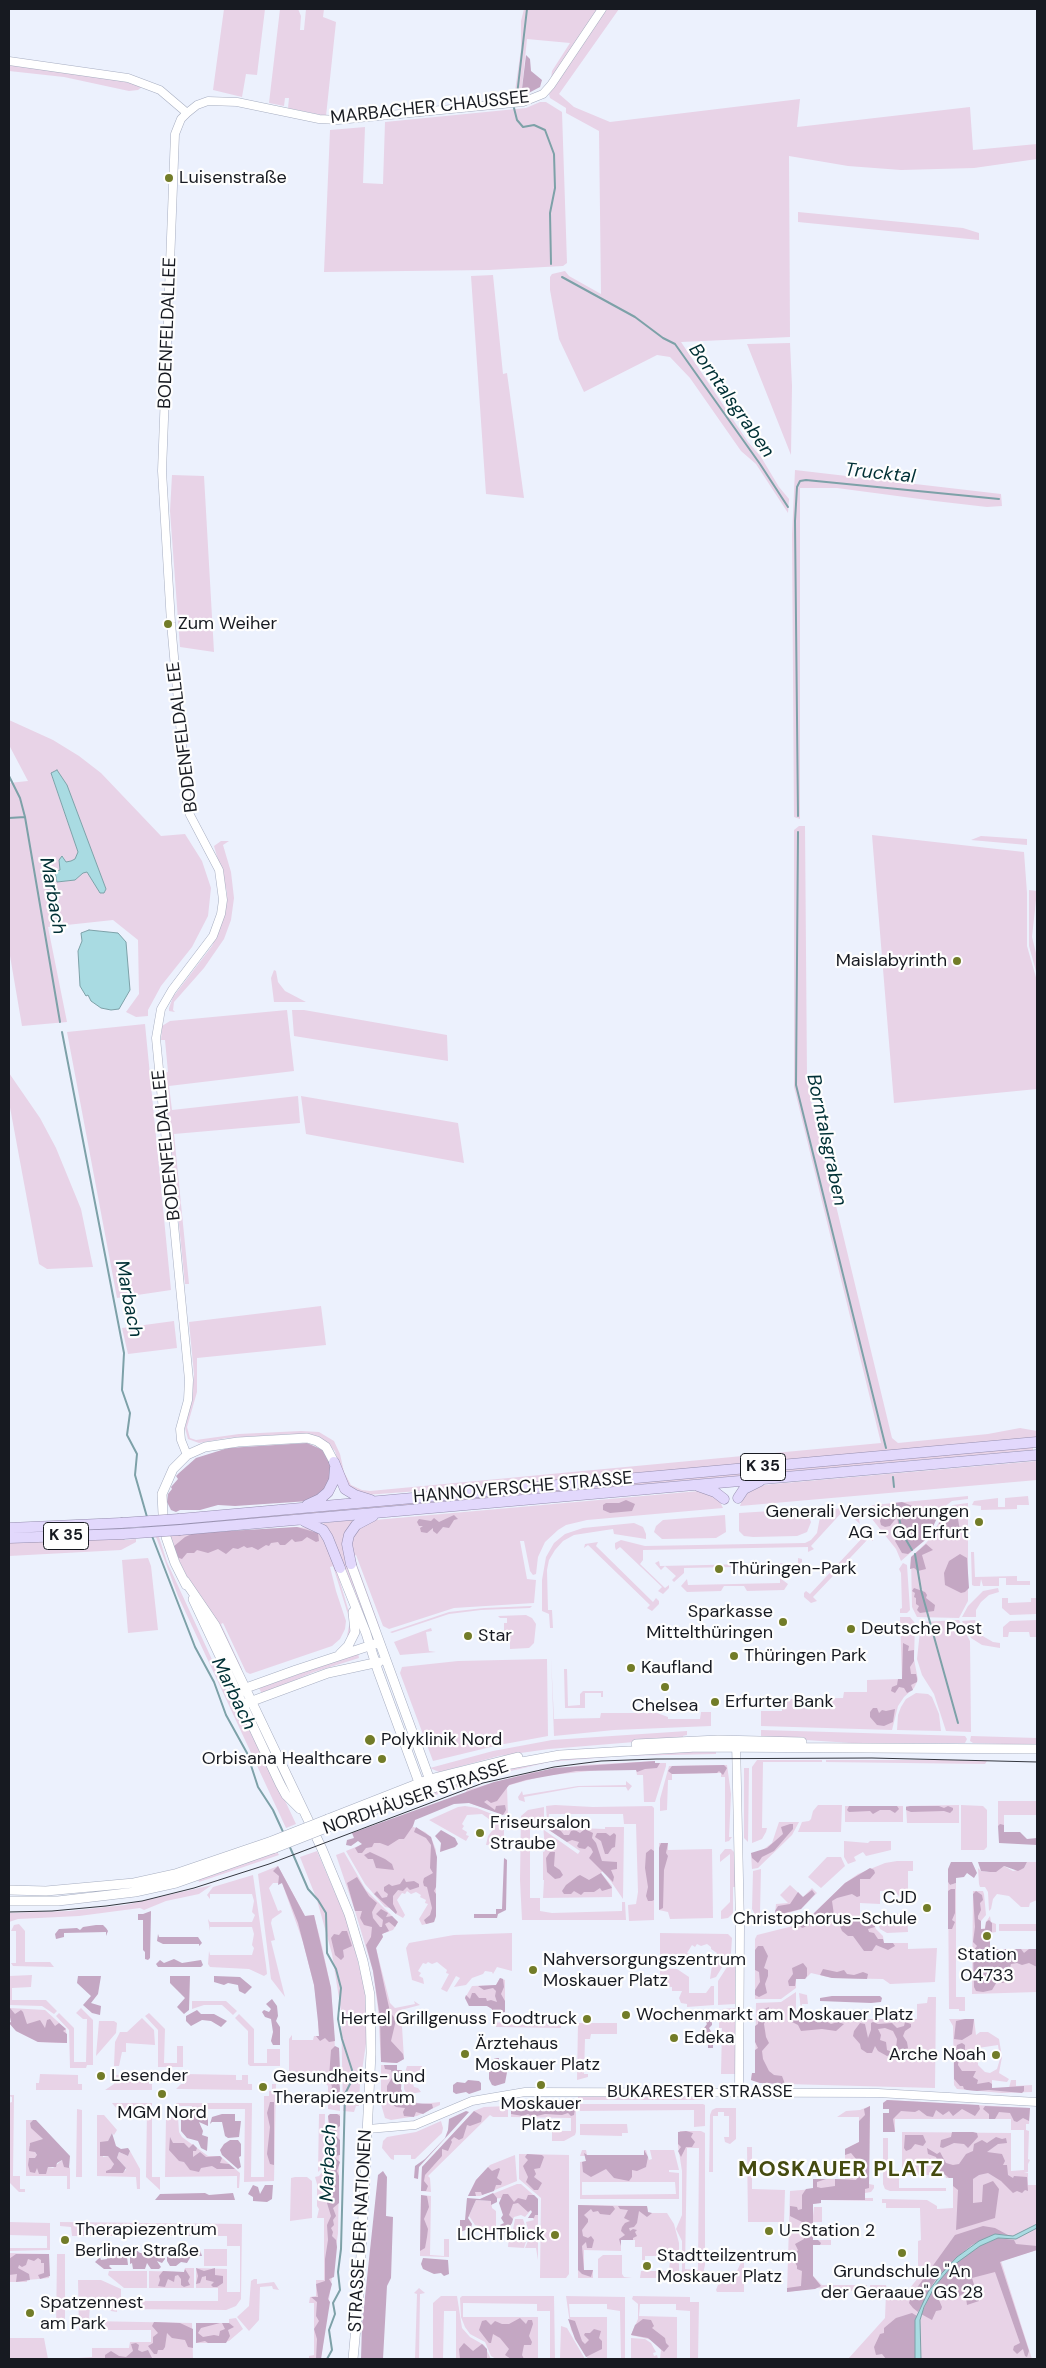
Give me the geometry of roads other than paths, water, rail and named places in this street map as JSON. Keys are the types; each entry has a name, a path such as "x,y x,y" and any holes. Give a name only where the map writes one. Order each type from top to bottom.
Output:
{"highway":[{"name":"HANNOVERSCHE STRASSE","path":"9,1528 121,1523 297,1509 1037,1442"},
{"name":"HANNOVERSCHE STRASSE","path":"9,1538 180,1530 687,1484 1037,1455"},
{"path":"334,1462 343,1485 351,1493 362,1498 384,1501"},
{"path":"297,1509 320,1500 328,1492 334,1480 334,1462"},
{"path":"738,1498 747,1488 770,1478"},
{"path":"687,1484 712,1490 724,1499"},
{"path":"351,1564 347,1544 353,1528 363,1519 385,1512"},
{"path":"298,1520 316,1525 323,1530 340,1568"}],"main road":[{"path":"163,1514 164,1486 173,1469 187,1455 205,1447 220,1444 301,1438 323,1444 331,1453 334,1462"},
{"name":"STRASSE DER NATIONEN","path":"166,1537 184,1581 284,1792 305,1815"},
{"path":"351,1564 375,1643 376,1662 421,1787"},
{"path":"336,1656 346,1649 355,1632 356,1624 340,1568"},
{"name":"STRASSE DER NATIONEN","path":"184,1581 215,1625 305,1815 349,1914 370,1995 372,2035 368,2129 359,2295 353,2359"},
{"path":"349,1595 386,1661 431,1784"},
{"path":"375,1643 246,1688 241,1699 248,1703 252,1702 328,1673 386,1661"},
{"name":"NORDHÄUSER STRASSE","path":"9,1901 72,1900 135,1892 185,1880 421,1787 560,1754 736,1744 827,1743 862,1747 1037,1748"},
{"name":"NORDHÄUSER STRASSE","path":"9,1890 54,1890 134,1883 175,1874 274,1844"}],"street":[{"name":"MARBACHER CHAUSSEE","path":"187,112 197,105 222,101 319,119 338,120 522,102 543,94 551,85 602,9"},
{"path":"9,61 62,67 137,80 160,90 187,112"},
{"name":"BODENFELDALLEE","path":"187,112 178,125 173,152 162,487 173,660 187,802 190,815 219,870 223,900 221,914 213,936 163,1004 158,1018 156,1038 190,1380 188,1400 180,1429 181,1440 187,1455"},
{"path":"736,1744 740,1926 739,2092"},
{"name":"BUKARESTER STRASSE","path":"368,2129 415,2125 472,2101 524,2092 878,2093 1037,2102"}],"water":[{"path":"57,770 67,785 106,889 104,893 100,893 87,872 75,880 57,882 55,872 60,870 59,860 62,856 66,862 71,861 75,859 78,852 51,773"},
{"path":"89,930 118,933 126,942 130,990 119,1009 101,1008 91,1001 88,995 86,996 80,986 78,951 82,941 81,933"},
{"path":"1037,2224 1037,2228 1016,2239 998,2238 980,2246 951,2267 935,2286 924,2307 920,2320 921,2359 915,2359 915,2320 928,2292 942,2273 957,2257 979,2241 995,2234 1013,2236"}],"waterway":[{"name":"Borntalsgraben","path":"517,95 527,9"},
{"name":"Borntalsgraben","path":"514,108 517,120 523,127 534,125 545,130 554,154 555,188 550,213 551,264"},
{"name":"Borntalsgraben","path":"562,277 635,317 663,338 675,344 788,507"},
{"name":"Borntalsgraben","path":"798,816 795,521 797,487 800,481 806,480 999,499"},
{"name":"Marbach","path":"9,776 20,798 25,817 60,1022"},
{"path":"9,818 25,817"},
{"name":"Borntalsgraben","path":"798,832 796,1085 886,1448"},
{"name":"Marbach","path":"62,1032 124,1353 122,1390 130,1413 127,1435 137,1454 135,1475 147,1517"},
{"name":"Borntalsgraben","path":"893,1477 894,1487"},
{"name":"Borntalsgraben","path":"897,1506 902,1533 912,1550"},
{"name":"Marbach","path":"152,1536 195,1647 214,1682 226,1715 247,1753 258,1787 273,1810 284,1834"},
{"name":"Borntalsgraben","path":"915,1554 921,1590 958,1723"},
{"name":"Marbach","path":"289,1845 308,1889 326,1913 327,1953 336,1969 341,1988 338,2019 352,2070 352,2080 345,2094 341,2249 338,2272 340,2290 333,2303 335,2314 329,2330 332,2350 327,2359"}],"tram line":[{"path":"9,1912 52,1911 106,1906 142,1901 194,1888 269,1864 483,1783 554,1767 601,1761 656,1759 872,1758 1037,1762"}],"place":[{"name":"Luisenstraße","path":"169,178"},
{"name":"Zum Weiher","path":"168,624"},
{"name":"Maislabyrinth","path":"957,961"},
{"name":"Generali Versicherungen AG - Gd Erfurt","path":"979,1522"},
{"name":"Thüringen-Park","path":"719,1569"},
{"name":"Sparkasse Mittelthüringen","path":"783,1622"},
{"name":"Deutsche Post","path":"851,1629"},
{"name":"Star","path":"468,1636"},
{"name":"Thüringen Park","path":"734,1656"},
{"name":"Kaufland","path":"631,1668"},
{"name":"Chelsea","path":"665,1687"},
{"name":"Erfurter Bank","path":"715,1702"},
{"name":"Polyklinik Nord","path":"370,1740"},
{"name":"Orbisana Healthcare","path":"382,1759"},
{"name":"Friseursalon Straube","path":"480,1833"},
{"name":"CJD Christophorus-Schule","path":"927,1908"},
{"name":"Station 04733","path":"987,1936"},
{"name":"Nahversorgungszentrum Moskauer Platz","path":"533,1970"},
{"name":"Wochenmarkt am Moskauer Platz","path":"626,2015"},
{"name":"Hertel Grillgenuss Foodtruck","path":"587,2019"},
{"name":"Edeka","path":"674,2038"},
{"name":"Ärztehaus Moskauer Platz","path":"465,2054"},
{"name":"Arche Noah","path":"996,2055"},
{"name":"Lesender","path":"101,2076"},
{"name":"Moskauer Platz","path":"541,2085"},
{"name":"Gesundheits- und Therapiezentrum","path":"263,2087"},
{"name":"MGM Nord","path":"162,2094"},
{"name":"U-Station 2","path":"769,2231"},
{"name":"LICHTblick","path":"555,2235"},
{"name":"Therapiezentrum Berliner Straße","path":"65,2240"},
{"name":"Grundschule \"An der Geraaue\" GS 28","path":"902,2253"},
{"name":"Stadtteilzentrum Moskauer Platz","path":"647,2266"},
{"name":"Spatzennest am Park","path":"30,2313"}],"district":[{"name":"MOSKAUER PLATZ","path":"841,2170"}],"water label":[{"name":"Trucktal","path":"880,474"}]}
